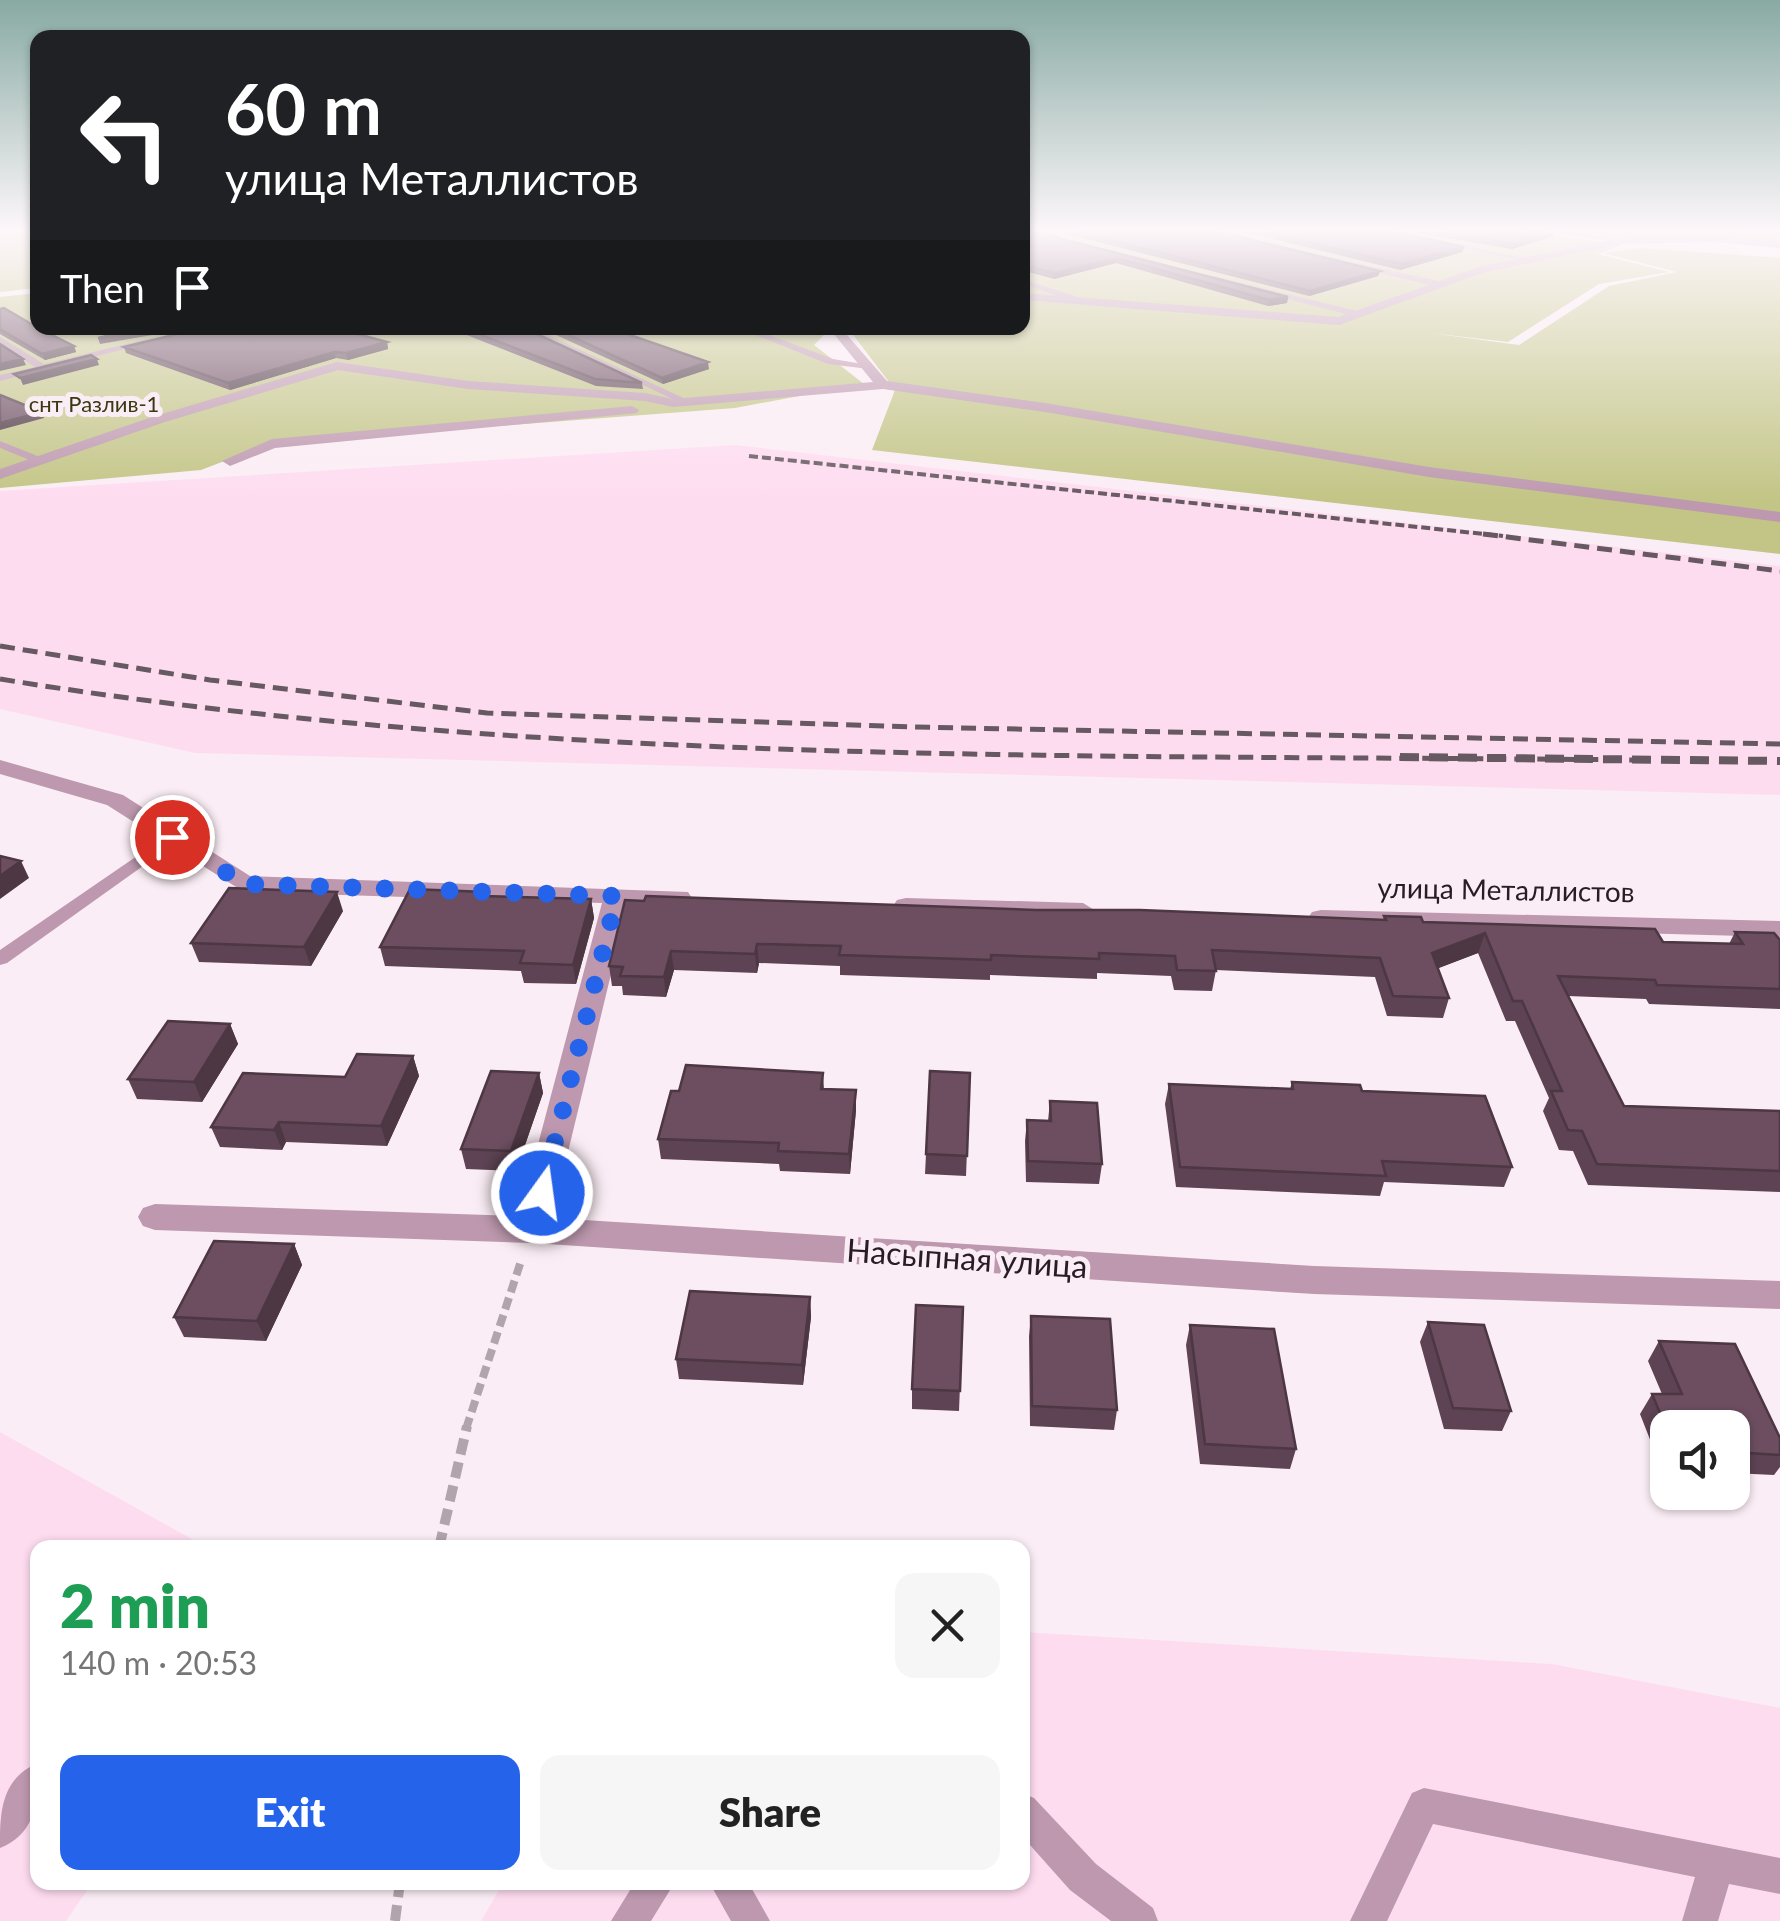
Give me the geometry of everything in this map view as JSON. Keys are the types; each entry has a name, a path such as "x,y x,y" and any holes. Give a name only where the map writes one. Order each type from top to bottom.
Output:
{"street":[{"path":"841,335 883,385"},
{"path":"0,474 337,366 468,385 645,397 680,403"},
{"path":"230,461 272,444 883,385 1007,399 1406,468 1780,517"},
{"path":"0,766 115,800 244,884 697,899"},
{"path":"532,1230 617,896"},
{"path":"876,905 1116,912"},
{"name":"улица Металлистов","path":"1292,917 1780,929"},
{"name":"Насыпная улица","path":"155,1217 532,1230 1314,1280 1780,1295"}],"lane":[{"path":"542,335 680,403"},
{"path":"762,335 831,362 869,366"},
{"path":"0,378 170,336"},
{"path":"0,340 42,367"},
{"path":"0,444 41,461"},
{"path":"0,959 172,837"},
{"path":"0,1831 30,1791"},
{"path":"1368,1921 1424,1804 1780,1876"},
{"path":"1030,1819 1083,1877 1140,1921"},
{"path":"1700,1921 1717,1863"},
{"path":"629,1921 652,1890"},
{"path":"732,1890 752,1921"}],"path":[{"path":"440,1540 457,1450 485,1357 532,1230"},
{"path":"395,1921 399,1890"}],"shaded area":[{"path":"735,445 1780,566 1780,795 195,753 0,709 0,491"},
{"path":"0,1432 193,1540 30,1540 30,1890 87,1890 66,1921 0,1921"},
{"path":"1030,1632 1552,1664 1780,1708 1780,1921 481,1921 499,1890 1030,1890"}],"green space":[{"name":"снт Разлив-1","path":"0,322 30,322 30,335 824,335 814,345 864,384 735,408 272,443 201,470 0,488"},
{"path":"1030,322 1540,322 1508,342 1430,333 1519,345 1555,322 1780,322 1780,554 872,450 895,390 853,335 1030,335"}],"building":[{"path":"0,322 27,322 30,335 52,335 74,346 42,354 0,329"},
{"path":"173,335 362,335 387,342 346,353 334,352 228,383 124,347"},
{"path":"481,335 539,335 642,383 595,379"},
{"path":"568,335 630,335 708,362 662,378"},
{"path":"0,344 23,359 0,364"},
{"path":"91,355 97,359 20,378 14,374"},
{"path":"0,395 42,412 0,423"},
{"path":"0,856 21,861 0,876"},
{"path":"229,888 337,892 304,947 191,943"},
{"path":"410,889 591,899 573,965 520,963 524,951 380,947"},
{"path":"646,896 1386,920 1384,916 1421,917 1423,922 1655,929 1663,942 1743,944 1735,932 1774,933 1780,940 1780,989 1657,985 1655,980 1558,976 1624,1106 1780,1111 1780,1171 1597,1164 1582,1131 1568,1130 1551,1091 1562,1091 1522,1001 1513,1001 1485,933 1432,953 1449,998 1393,996 1380,958 1212,950 1216,971 1177,970 1175,956 1099,953 1099,959 991,955 991,960 839,955 841,946 757,944 755,954 671,951 664,977 620,976 623,967 609,966 625,900 644,901"},
{"path":"168,1021 230,1024 194,1082 128,1079"},
{"path":"357,1054 413,1056 381,1126 279,1122 274,1130 211,1127 243,1073 345,1077"},
{"path":"686,1065 823,1073 821,1089 856,1090 849,1154 778,1151 779,1143 658,1139 671,1091 679,1091"},
{"path":"491,1071 539,1073 511,1151 461,1149"},
{"path":"930,1071 970,1073 967,1156 926,1154"},
{"path":"1292,1082 1360,1085 1362,1091 1485,1096 1512,1167 1382,1161 1386,1176 1180,1167 1169,1084 1293,1089"},
{"path":"1050,1101 1097,1103 1102,1164 1028,1161 1027,1120 1051,1121"},
{"path":"214,1241 294,1244 257,1321 174,1317"},
{"path":"690,1291 810,1297 802,1365 676,1359"},
{"path":"916,1305 963,1307 960,1391 912,1389"},
{"path":"1031,1316 1110,1319 1117,1410 1032,1406"},
{"path":"1428,1322 1484,1325 1511,1411 1453,1408"},
{"path":"1190,1325 1274,1329 1296,1449 1205,1444"},
{"path":"1659,1341 1735,1344 1780,1438 1780,1455 1750,1453 1750,1410 1659,1410 1652,1394 1682,1394"}],"railway":[{"path":"749,456 1503,536"},
{"path":"1483,534 1780,571"},
{"path":"0,646 210,680 487,713 913,727 1780,744"},
{"path":"0,679 203,708 407,728 612,742 1023,755 1639,760"},
{"path":"1400,757 1780,761"}],"route":[{"path":"172,837 244,884 617,896 542,1193"}]}
